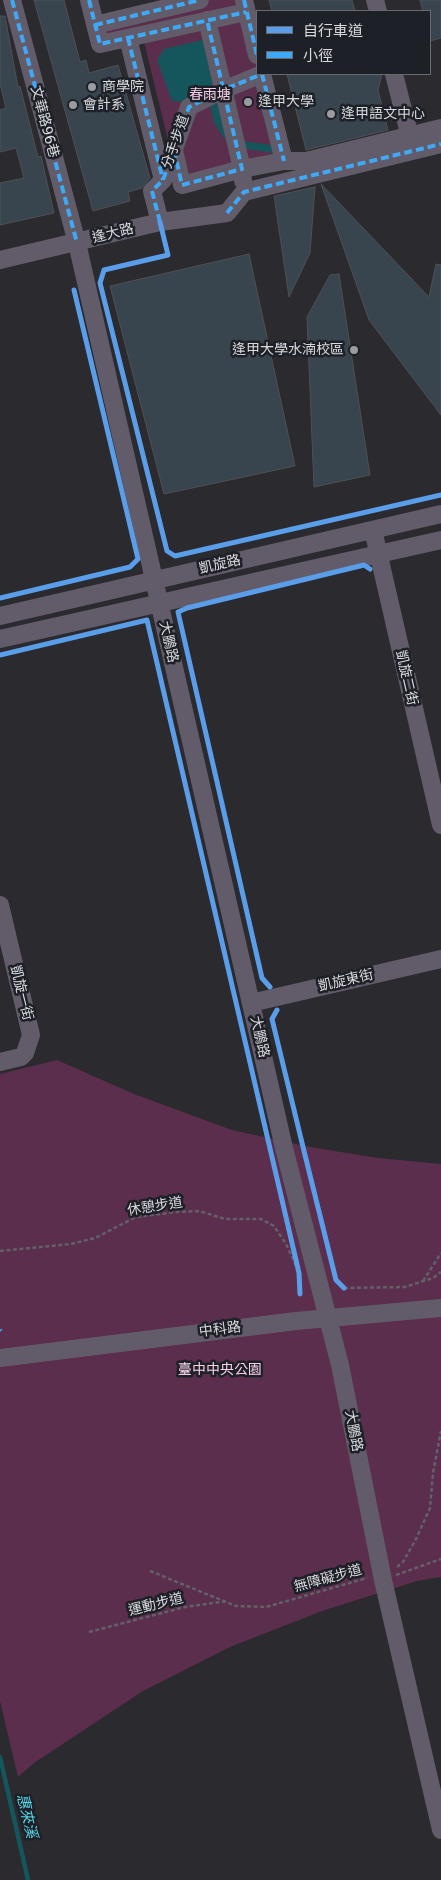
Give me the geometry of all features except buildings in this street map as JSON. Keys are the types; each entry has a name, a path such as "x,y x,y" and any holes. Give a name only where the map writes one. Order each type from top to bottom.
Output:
{"street":[{"name":"文華路96巷","path":"12,0 77,243"},
{"path":"89,0 100,44 207,20 245,6 256,51"},
{"path":"95,25 200,0"},
{"path":"207,20 215,93 236,143 242,170 244,192 441,144"},
{"path":"128,38 163,180"},
{"name":"分手步道","path":"160,222 152,191 163,180 188,105 260,75"},
{"path":"262,75 284,161"},
{"path":"394,75 410,137"},
{"path":"174,150 182,185 284,161 306,161 441,128"},
{"name":"逢大路","path":"0,260 160,222 227,213 244,192"},
{"name":"大鵬路","path":"77,243 284,1148 340,1365 383,1580 441,1830"},
{"name":"凱旋路","path":"0,616 441,514"},
{"name":"凱旋二街","path":"373,530 441,825"},
{"name":"凱旋路","path":"0,639 441,540"},
{"name":"凱旋一街","path":"0,905 32,1034 25,1053 21,1057 0,1062"},
{"name":"凱旋東街","path":"251,1003 441,959"},
{"name":"中科路","path":"0,1358 328,1317 441,1308"}],"path":[{"path":"290,1236 300,1280"},
{"path":"423,1281 441,1253"},
{"path":"342,1286 405,1287 441,1272"},
{"path":"383,1580 441,1559"}],"green space":[{"path":"210,0 236,0 238,9 106,39 103,25"},
{"name":"春雨塘","path":"244,14 256,64 256,75 259,75 280,165 180,189 143,38"},
{"name":"臺中中央公園","path":"57,1060 134,1094 232,1130 310,1147 378,1158 441,1164 441,1577 417,1581 322,1611 230,1647 143,1691 34,1763 18,1777 0,1701 0,1074"}],"water":[{"name":"春雨塘","path":"206,39 223,127 233,137 241,141 272,145 274,153 238,148 228,144 214,123 210,104 172,101 157,60 164,49"}],"waterway":[{"name":"惠來溪","path":"0,1757 28,1880"}],"marked path":[{"path":"12,0 77,243"},
{"path":"89,0 100,44 246,12"},
{"path":"95,25 200,0"},
{"path":"244,0 256,51"},
{"path":"174,150 182,185 242,169 207,20"},
{"path":"128,38 163,180"},
{"path":"160,222 152,191 163,180 189,107 260,75"},
{"path":"262,75 284,161"},
{"path":"227,213 244,192 441,144"}],"cycle path":[{"path":"160,222 168,255 104,270 100,283 167,551 175,556 441,495"},
{"path":"0,598 130,567 138,559 74,290"},
{"path":"270,987 262,978 178,612 187,608 364,565 370,569"},
{"path":"0,655 147,620 299,1273 300,1294"},
{"path":"277,1010 272,1019 336,1280 344,1288"}],"place":[{"name":"商學院","path":"92,87"},
{"name":"逢甲大學","path":"248,102"},
{"name":"會計系","path":"73,105"},
{"name":"逢甲語文中心","path":"331,114"},
{"name":"逢甲大學水湳校區","path":"354,350"}]}
